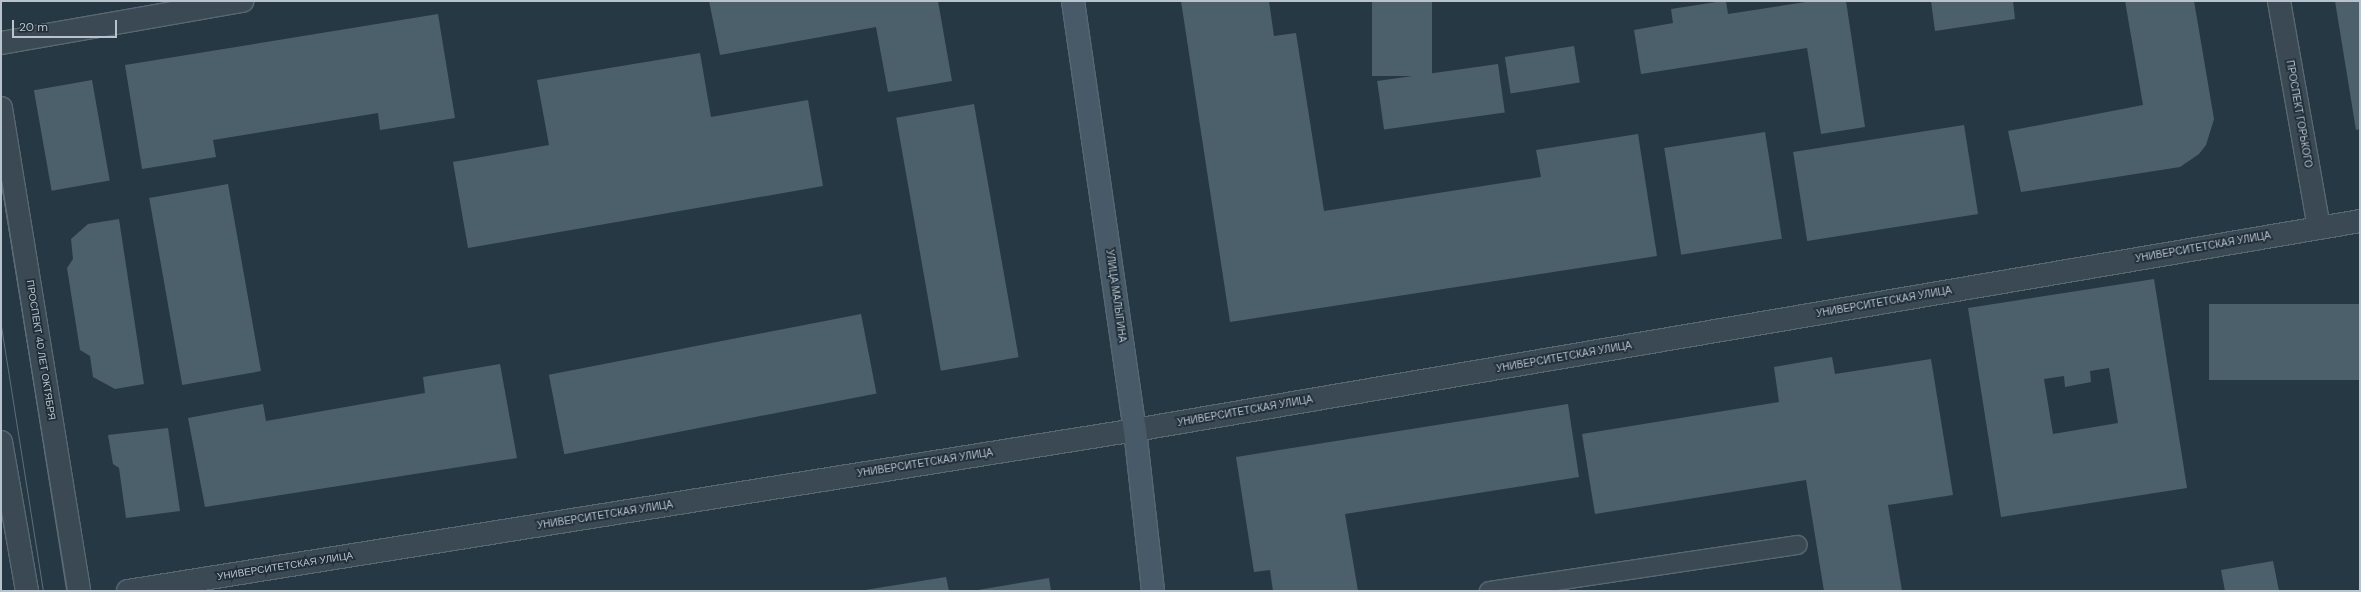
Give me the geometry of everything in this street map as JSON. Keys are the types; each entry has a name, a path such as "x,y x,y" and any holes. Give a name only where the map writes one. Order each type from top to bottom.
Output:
{"main road":[{"name":"УЛИЦА МАЛЫГИНА","path":"1073,1 1135,430 1153,591"}],"street":[{"path":"1,42 242,1"},
{"name":"ПРОСПЕКТ ГОРЬКОГО","path":"2279,1 2319,228"},
{"name":"ПРОСПЕКТ 40 ЛЕТ ОКТЯБРЯ","path":"1,108 79,591"},
{"name":"УНИВЕРСИТЕТСКАЯ УЛИЦА","path":"128,591 1135,430 2360,221"},
{"path":"1,442 28,591"}],"lane":[{"path":"1489,591 1798,545"}],"building":[{"path":"709,1 938,1 952,81 888,92 876,27 720,55"},
{"path":"1181,1 1269,1 1274,36 1296,33 1324,211 1541,177 1536,150 1638,134 1657,256 1230,322"},
{"path":"1372,1 1432,1 1432,76 1372,76"},
{"path":"1726,1 1728,14 1812,1 1846,1 1865,127 1821,134 1807,48 1641,74 1634,30 1673,23 1671,9"},
{"path":"1931,1 2013,1 2015,19 1935,31"},
{"path":"2125,1 2194,1 2214,119 2206,145 2199,154 2180,167 2021,192 2008,131 2143,105"},
{"path":"2335,1 2360,1 2360,129 2356,130"},
{"path":"438,14 455,118 380,130 378,113 213,140 216,157 142,169 125,65"},
{"path":"1574,46 1580,83 1511,93 1505,57"},
{"path":"700,53 711,117 808,100 823,186 468,248 453,162 549,145 537,80"},
{"path":"1498,64 1505,113 1384,130 1377,81"},
{"path":"92,80 110,180 52,191 34,90"},
{"path":"974,104 1019,357 941,371 896,118"},
{"path":"1964,125 1978,214 1807,241 1793,152"},
{"path":"1765,132 1782,239 1681,255 1664,148"},
{"path":"228,184 261,371 182,385 149,198"},
{"path":"119,219 144,384 115,389 93,377 90,356 80,350 67,268 73,259 71,239 88,224"},
{"path":"2154,279 2187,488 2001,517 1968,308","holes":["2109,368 2118,423 2053,434 2044,379 2064,376 2065,387 2091,382 2090,371"]},
{"path":"2209,304 2360,304 2360,380 2209,380"},
{"path":"861,314 876,394 564,454 549,375"},
{"path":"1832,357 1835,374 1931,359 1953,495 1888,505 1902,591 1824,591 1806,480 1595,514 1582,434 1779,402 1774,367"},
{"path":"500,364 517,458 205,507 188,418 263,404 266,421 425,393 423,377"},
{"path":"1568,404 1579,477 1345,514 1358,591 1273,591 1270,570 1254,572 1236,457"},
{"path":"168,428 180,511 126,518 119,468 113,464 108,435"},
{"path":"2273,561 2279,591 2225,591 2221,570"},
{"path":"946,577 949,591 865,591 865,590"},
{"path":"1049,578 1051,591 978,590"}],"tram line":[{"path":"1,179 66,591"},
{"path":"1,326 43,591"}]}
